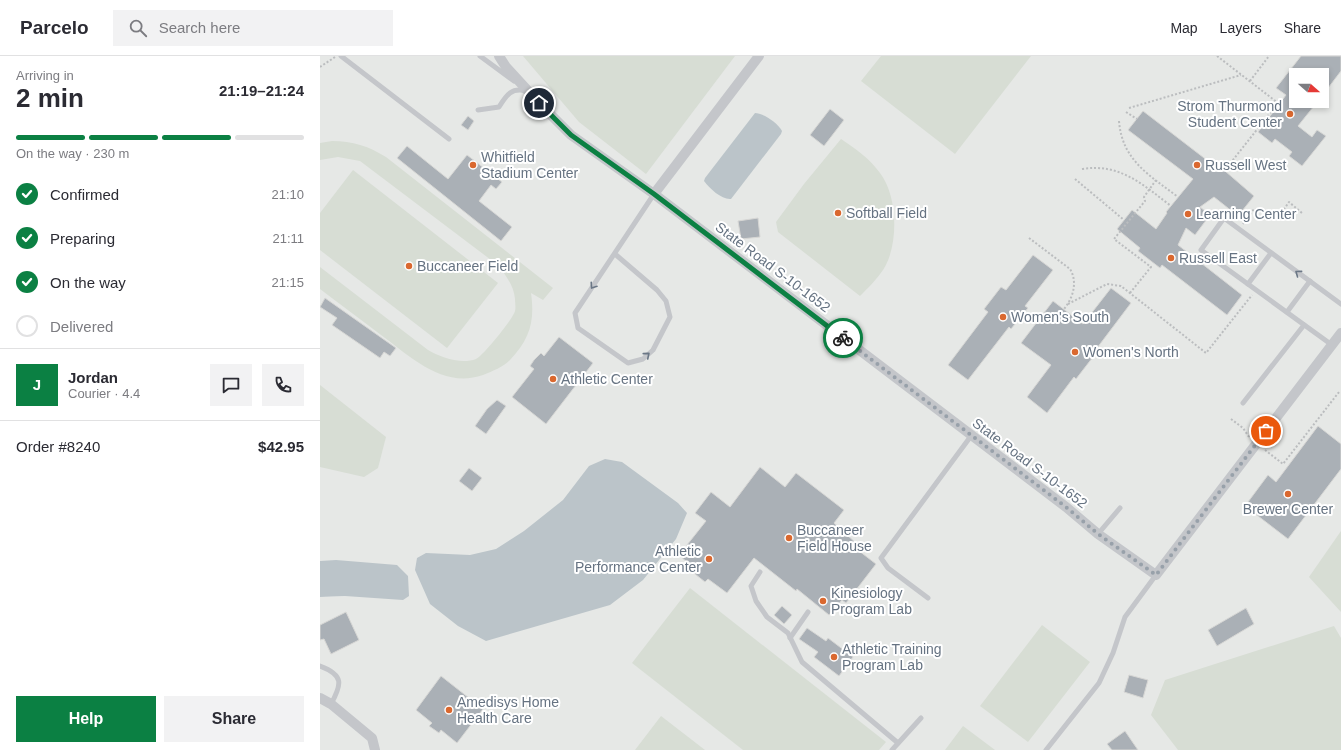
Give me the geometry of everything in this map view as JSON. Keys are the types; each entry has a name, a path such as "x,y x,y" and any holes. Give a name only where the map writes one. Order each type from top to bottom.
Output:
{"street":[{"name":"State Road S-10-1652","path":"499,56 529,92 571,135 654,194 1066,507 1098,534 1156,575"},
{"path":"654,194 760,56"},
{"path":"1156,575 1341,333"},
{"path":"320,698 330,704 372,738 376,750"}],"lane":[{"path":"342,56 449,139"},
{"path":"480,56 529,92"},
{"path":"478,110 498,107 507,94 513,90 519,89 529,92"},
{"path":"615,254 666,301 670,317 653,350 643,359 628,363 578,328 575,313 654,194"},
{"path":"1332,345 1201,250 1224,218 1341,304"},
{"path":"1248,284 1271,253"},
{"path":"1287,312 1310,281"},
{"path":"1242,403 1304,325"},
{"path":"928,598 888,568 881,558 971,436"},
{"path":"1098,534 1120,508"},
{"path":"760,572 751,586 756,601 766,617 788,633 802,662 898,743"},
{"path":"1046,750 1099,683 1113,653 1125,617 1156,575"},
{"path":"790,638 808,612"},
{"path":"320,666 334,672 338,677 340,685 338,692 330,704"},
{"path":"892,750 921,718"}],"path":[{"path":"320,68 336,56"},
{"path":"1217,56 1278,102 1225,170"},
{"path":"1250,81 1269,56"},
{"path":"1129,108 1241,74"},
{"path":"1126,112 1137,119"},
{"path":"1119,121 1120,134 1133,160 1178,197"},
{"path":"1082,169 1097,167 1108,168 1134,179 1171,206"},
{"path":"1075,179 1124,220"},
{"path":"1130,293 1151,267 1114,239 1145,201 1144,197 1156,180"},
{"path":"1239,230 1254,209 1280,214 1289,202 1302,213"},
{"path":"1029,238 1070,269 1074,275 1074,290 1068,304 1064,309"},
{"path":"1068,304 1107,284 1121,286 1206,354 1256,289"},
{"path":"1230,419 1243,428 1256,444 1283,464 1339,392"}],"shaded area":[{"path":"320,56 1341,56 1341,750 320,750 320,597 345,596 320,572"},
{"path":"523,56 735,56 646,174 579,122"},
{"path":"881,56 1031,56 955,154 861,81"},
{"path":"755,113 758,113 774,122 782,131 781,134 731,199 724,198 709,187 704,181 705,178"},
{"name":"Softball Field","path":"841,139 867,158 880,173 886,183 893,207 894,235 888,260 878,277 860,296 778,232 776,222 804,184"},
{"path":"332,141 360,145 386,157 553,288 543,300 531,293 532,312 530,329 522,345 510,360 498,369 483,375 468,378 454,378 441,374 416,361 320,289 320,267 428,350 445,358 457,361 470,361 480,356 504,329 515,310 513,290 499,266 360,161 338,157 320,160 320,143"},
{"name":"Buccaneer Field","path":"353,170 498,283 447,348 320,250 320,213"},
{"path":"320,385 386,437 378,468 364,477 320,467"},
{"path":"605,459 622,462 678,503 687,513 676,539 643,580 610,605 486,641 458,626 430,604 415,570 417,558 426,553 470,555 496,549 524,531 563,500 589,466"},
{"path":"1341,531 1341,612 1309,577"},
{"path":"336,560 397,565 408,576 409,596 403,600 345,596 320,597 320,561"},
{"path":"690,588 886,742 879,750 743,750 632,663"},
{"path":"1042,625 1090,662 1028,742 980,706"},
{"path":"1334,626 1341,638 1341,750 1178,750 1151,715 1165,680"},
{"path":"661,716 705,750 635,750"},
{"path":"963,726 995,750 945,750"}],"building":[{"name":"Strom Thurmond Student Center","path":"1301,56 1341,56 1341,71 1329,87 1329,68 1292,68"},
{"name":"Strom Thurmond Student Center","path":"1289,71 1289,108 1312,108 1298,126 1312,137 1317,130 1326,136 1302,166 1289,156 1292,152 1275,139 1272,143 1258,132 1286,95 1276,88"},
{"path":"830,109 844,120 824,146 810,135"},
{"path":"1143,111 1208,161 1210,158 1254,196 1238,216 1214,197 1200,207 1210,215 1195,235 1186,228 1178,245 1242,295 1227,315 1162,265 1160,268 1138,251 1140,248 1117,229 1132,210 1156,229 1167,213 1166,212 1193,179 1128,130"},
{"path":"468,116 474,121 468,130 461,125"},
{"path":"407,146 448,179 467,155 502,182 496,189 491,185 479,201 512,227 501,241 397,158"},
{"path":"758,218 760,237 741,239 738,221"},
{"name":"Women's South","path":"1033,255 1053,270 1025,306 1028,308 1011,329 1009,327 968,380 948,365 988,312 984,309 1001,287 1006,290"},
{"name":"Women's North","path":"1111,288 1131,303 1091,356 1093,357 1076,379 1074,377 1047,413 1027,397 1051,365 1021,343 1053,301 1083,324"},
{"path":"325,298 396,348 390,356 384,352 380,358 332,325 337,318 320,307"},
{"name":"Athletic Center","path":"559,337 593,363 546,424 512,397 534,369 530,366 534,360 541,353 544,356"},
{"path":"497,400 506,406 486,434 475,426 487,409"},
{"name":"Brewer Center","path":"1318,426 1341,444 1341,469 1288,539 1245,506 1268,475 1276,482"},
{"name":"Buccaneer Field House","path":"760,467 785,487 796,473 844,510 834,523 857,544 854,547 876,564 846,603 842,600 829,615 797,589 796,591 754,558 727,593 708,579 705,582 685,566 688,563 679,555 706,521 695,513 711,492 730,507"},
{"path":"469,468 482,478 472,491 459,481"},
{"path":"782,606 792,615 784,624 774,615"},
{"path":"1246,608 1254,624 1217,646 1208,630"},
{"path":"346,612 359,640 331,654 324,639 320,640 320,625"},
{"name":"Athletic Training Program Lab","path":"807,628 826,641 828,638 853,657 839,676 814,657 818,652 799,639"},
{"path":"1129,675 1148,680 1143,698 1124,692"},
{"name":"Amedisys Home Health Care","path":"441,676 483,709 457,743 441,730 439,733 429,726 432,723 416,710"},
{"path":"1125,731 1138,750 1112,750 1107,744"}],"way so far":[{"path":"843,338 1066,507 1098,534 1156,575 1266,431"}],"place":[{"name":"Strom Thurmond Student Center","path":"1290,114"},
{"name":"Whitfield Stadium Center","path":"473,165"},
{"name":"Russell West","path":"1197,165"},
{"name":"Softball Field","path":"838,213"},
{"name":"Learning Center","path":"1188,214"},
{"name":"Russell East","path":"1171,258"},
{"name":"Buccaneer Field","path":"409,266"},
{"name":"Women's South","path":"1003,317"},
{"name":"Women's North","path":"1075,352"},
{"name":"Athletic Center","path":"553,379"},
{"name":"Brewer Center","path":"1288,494"},
{"name":"Buccaneer Field House","path":"789,538"},
{"name":"Athletic Performance Center","path":"709,559"},
{"name":"Kinesiology Program Lab","path":"823,601"},
{"name":"Athletic Training Program Lab","path":"834,657"},
{"name":"Amedisys Home Health Care","path":"449,710"}],"route":[{"path":"539,103 571,135 654,194 843,338"}]}
